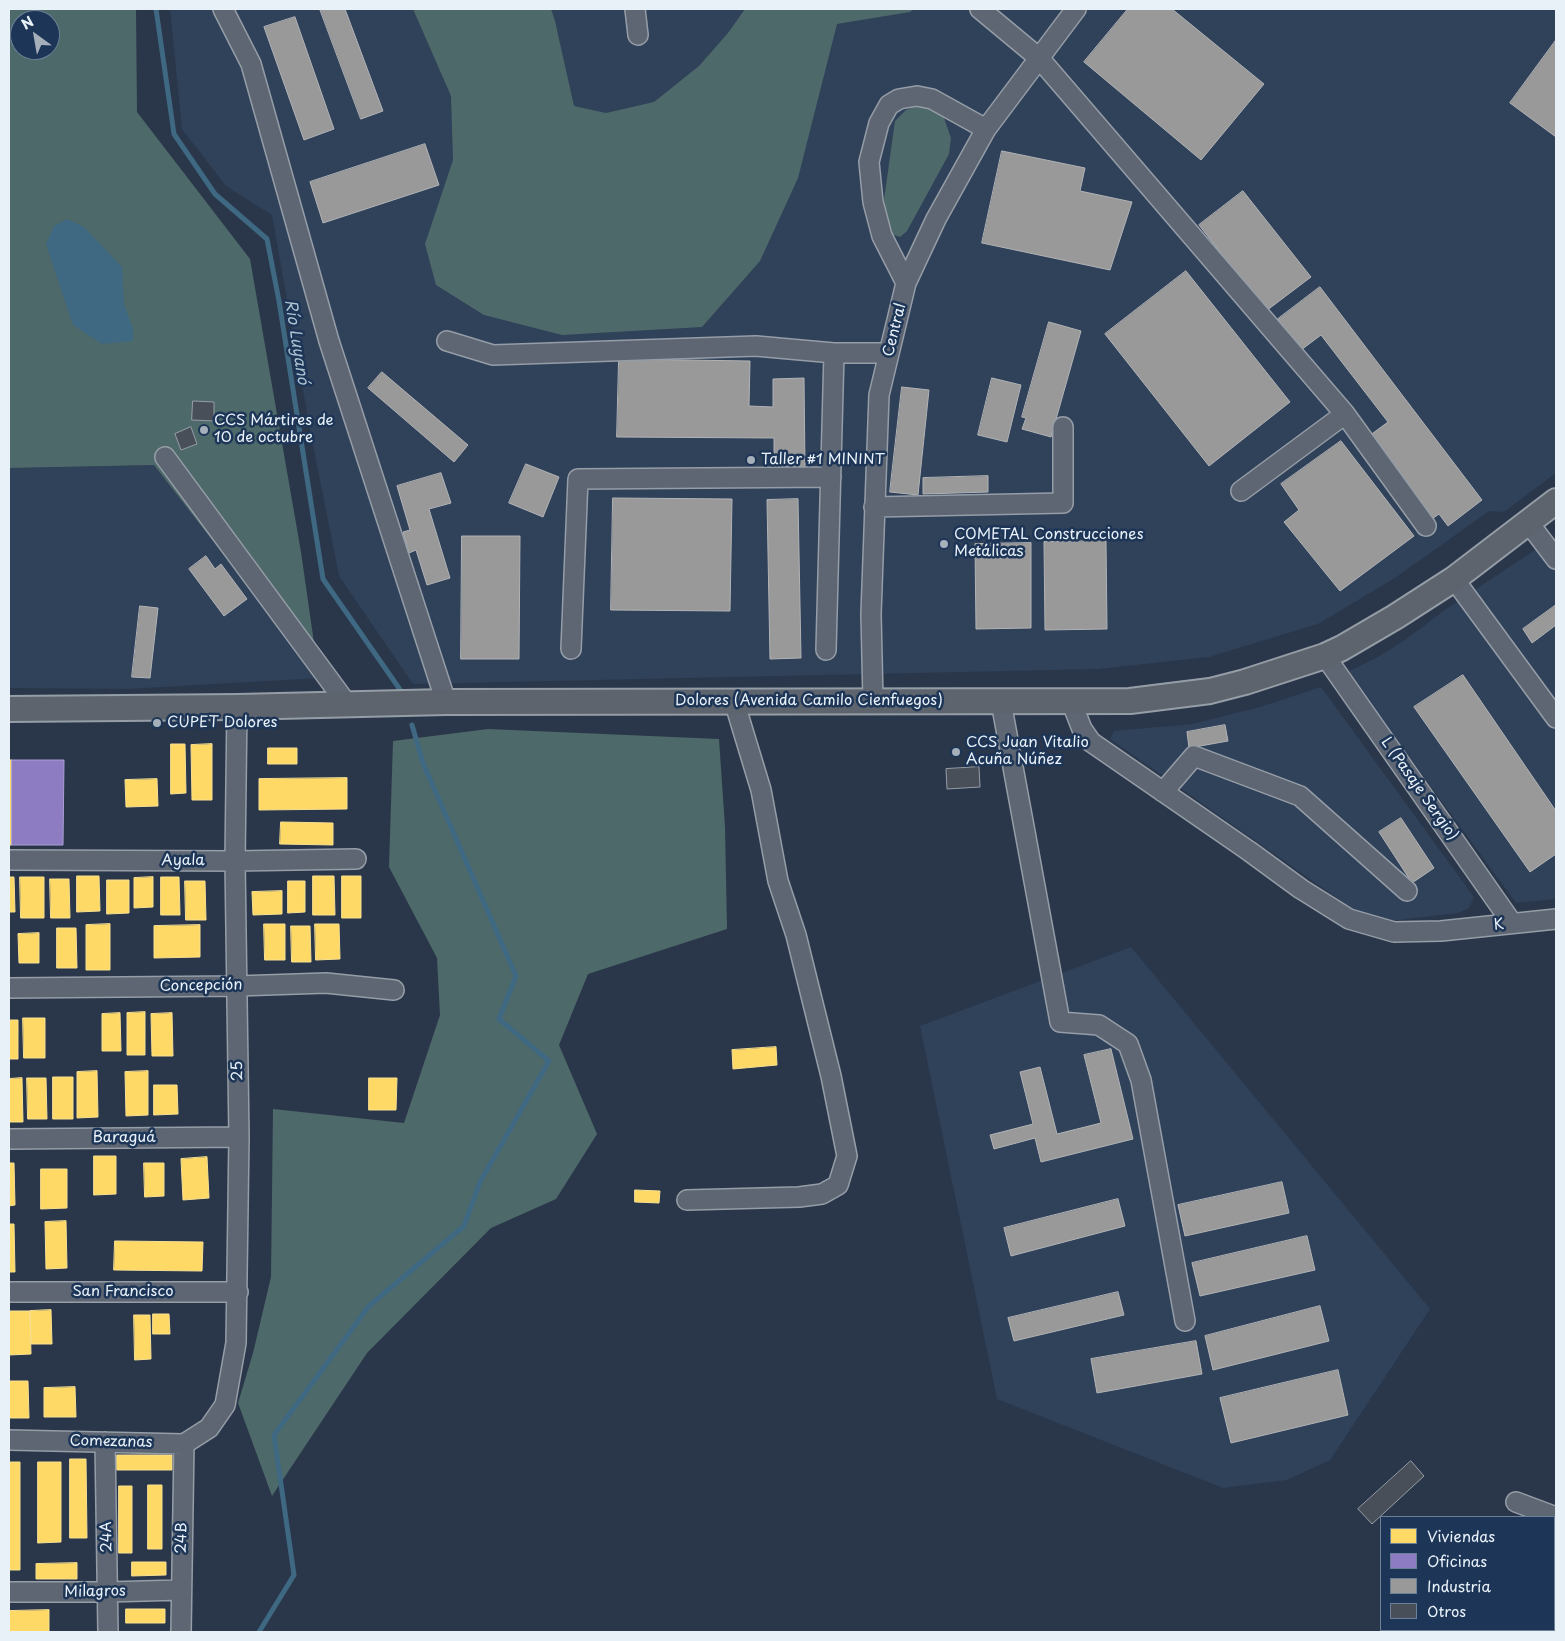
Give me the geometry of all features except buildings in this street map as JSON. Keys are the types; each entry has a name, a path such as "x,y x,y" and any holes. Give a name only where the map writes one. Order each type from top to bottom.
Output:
{"main road":[{"name":"Dolores (Avenida Camilo Cienfuegos)","path":"9,709 237,707 446,702 1130,701 1210,690 1245,682 1325,656 1395,617 1454,579 1556,501"}],"street":[{"path":"223,9 251,64 329,342 446,702"},
{"path":"635,9 638,35"},
{"path":"980,9 1039,58 1345,414 1426,526"},
{"name":"Central","path":"873,701 871,614 879,395 906,283 936,219 986,129 1076,9"},
{"path":"906,283 882,236 873,202 869,162 879,123 889,106 899,99 917,96 932,99 986,129"},
{"path":"447,342 493,355 756,346 834,352 889,353"},
{"path":"826,650 834,352"},
{"path":"1241,491 1345,414"},
{"path":"874,507 1063,503 1063,427"},
{"path":"165,457 347,704"},
{"path":"572,650 578,479 831,477"},
{"path":"1528,522 1556,560"},
{"path":"1454,579 1556,718"},
{"name":"L (Pasaje Sergio)","path":"1325,656 1512,923"},
{"path":"687,1200 799,1197 822,1194 838,1185 847,1156 831,1076 796,935 778,881 761,790 734,701"},
{"name":"K","path":"1072,701 1082,729 1091,742 1301,888 1349,919 1394,932 1441,931 1556,919"},
{"path":"1001,702 1060,1022 1099,1025 1128,1044 1141,1080 1186,1321"},
{"name":"25","path":"184,1444 209,1428 225,1405 236,1343 239,1137 235,861 237,707"},
{"path":"1162,792 1194,756 1300,796 1407,891"},
{"name":"Ayala","path":"9,860 235,861 356,859"},
{"name":"Concepción","path":"9,988 238,986 326,983 394,990"},
{"name":"Baraguá","path":"9,1139 239,1137"},
{"name":"San Francisco","path":"9,1292 238,1292"},
{"name":"Comezanas","path":"9,1440 184,1444"},
{"name":"24A","path":"105,1442 108,1632"},
{"name":"24B","path":"181,1632 184,1444"},
{"path":"1516,1502 1553,1516"},
{"name":"Milagros","path":"9,1592 181,1590"}],"shaded area":[{"path":"170,9 1556,9 1556,473 1504,512 1489,511 1395,578 1318,624 1209,657 1098,669 413,684 339,576 311,435 272,215 226,186 182,129"},
{"path":"67,219 84,227 122,267 124,304 133,329 133,341 102,344 73,325 46,244 54,226"},
{"path":"154,465 319,678 128,689 9,688 9,468"},
{"path":"1556,536 1556,899 1516,903 1347,672 1378,657 1405,640 1449,607"},
{"path":"1321,687 1474,897 1469,908 1458,913 1373,923 1110,739 1114,731 1192,724 1260,707"},
{"path":"1131,947 1430,1309 1330,1460 1287,1480 1223,1488 997,1399 920,1026"}],"green space":[{"path":"9,9 136,9 137,112 250,259 301,552 319,678 154,465 9,468"},
{"path":"413,9 551,9 574,106 606,113 654,102 699,66 728,33 745,9 914,9 910,12 837,24 798,178 760,261 702,327 562,335 484,315 436,285 425,244 453,160 451,96"},
{"path":"917,106 931,106 944,118 951,138 949,154 907,231 900,237 891,234 883,207 895,121 906,110"},
{"path":"488,729 719,739 725,827 727,929 588,974 559,1045 597,1134 556,1199 491,1228 367,1353 272,1496 238,1403 253,1353 271,1277 273,1109 404,1123 440,1015 437,958 389,867 393,741"}],"waterway":[{"name":"Río Luyanó","path":"156,9 174,134 215,194 267,239 279,301 323,579 401,691"},
{"path":"259,1632 294,1575 274,1435 369,1306 464,1226 480,1182 549,1061 499,1019 516,976 423,763 412,725"}],"place":[{"name":"CCS Mártires de 10 de octubre","path":"204,430"},
{"name":"Taller #1 MININT","path":"751,460"},
{"name":"COMETAL Construcciones Metálicas","path":"944,544"},
{"name":"CUPET Dolores","path":"157,723"},
{"name":"CCS Juan Vitalio Acuña Núñez","path":"956,752"}]}
